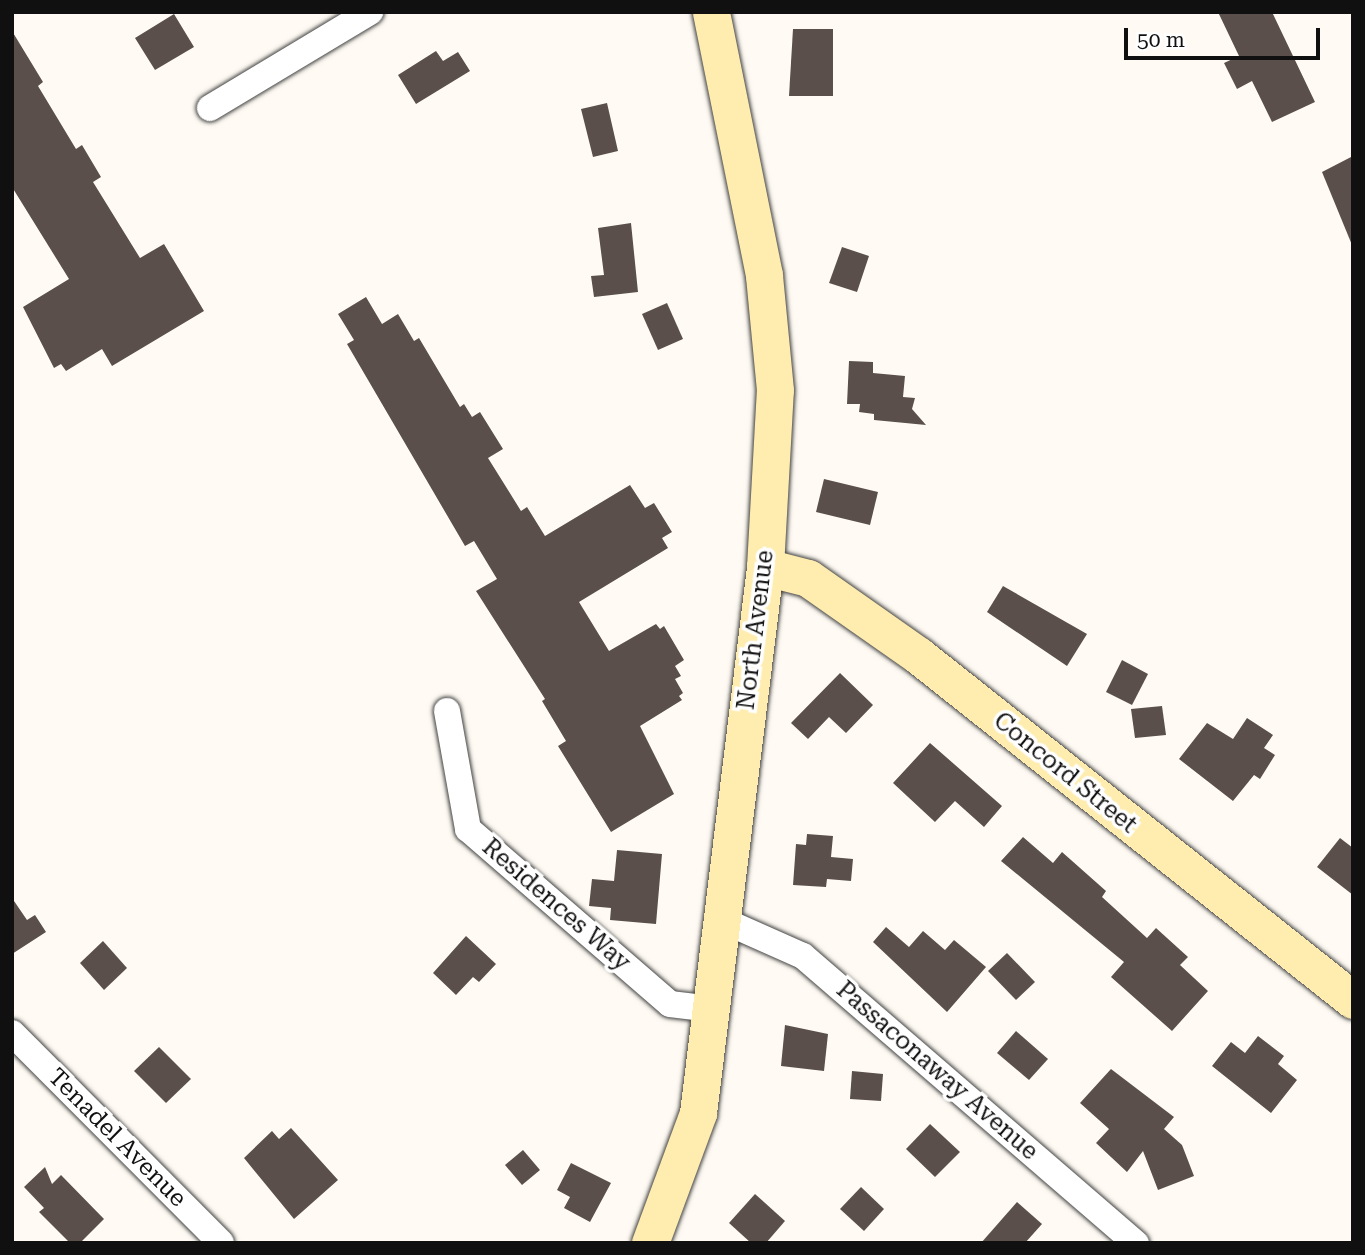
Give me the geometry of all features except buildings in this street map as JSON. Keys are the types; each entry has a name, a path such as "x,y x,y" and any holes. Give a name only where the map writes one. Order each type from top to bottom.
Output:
{"main road":[{"name":"North Avenue","path":"650,1243 698,1113 724,920 765,567 775,390 764,275 711,12"},
{"name":"Concord Street","path":"765,567 808,578 919,656 1353,1000"}],"street":[{"path":"210,108 370,12"},
{"name":"Residences Way","path":"447,711 468,829 670,1004 712,1009"},
{"name":"Passaconaway Avenue","path":"724,920 803,956 1136,1243"},
{"name":"Tenadel Avenue","path":"12,1033 221,1243"}]}
